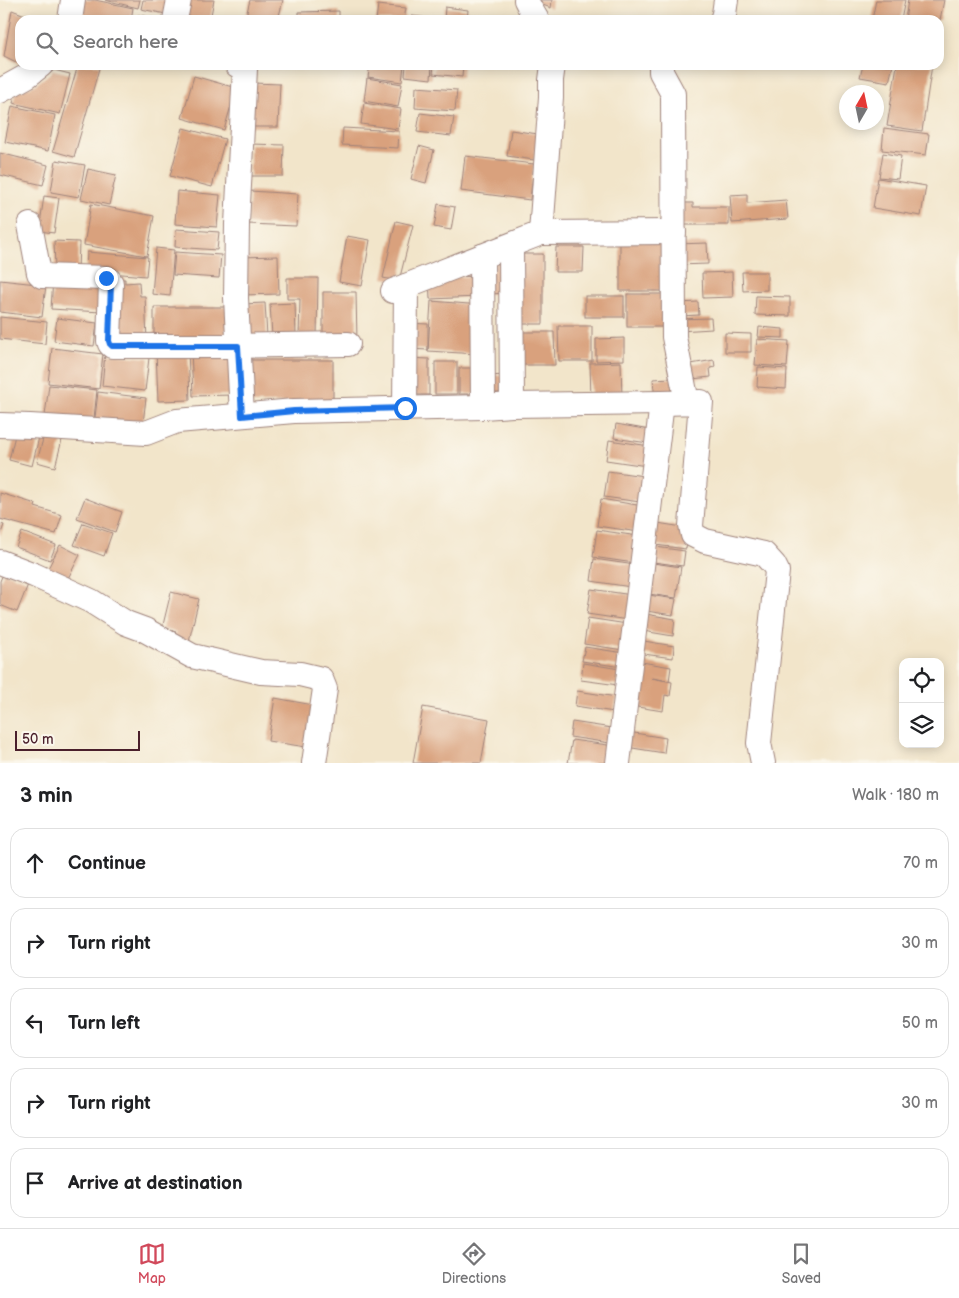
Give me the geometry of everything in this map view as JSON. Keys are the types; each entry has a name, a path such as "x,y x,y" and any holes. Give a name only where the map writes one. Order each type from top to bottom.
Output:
{"street":[{"path":"71,15 73,0"},
{"path":"176,15 179,0"},
{"path":"526,0 534,15"},
{"path":"724,15 726,0"},
{"path":"0,91 35,70"},
{"path":"242,416 236,298 244,70"},
{"path":"541,233 553,70"},
{"path":"661,70 672,94 674,337 687,402"},
{"path":"30,225 39,273 42,276 106,278 109,280 111,283 110,344 112,346 348,344"},
{"path":"405,408 400,288 541,233 674,232"},
{"path":"511,246 512,404"},
{"path":"482,256 483,407"},
{"path":"0,425 146,433 177,421 294,411 483,407 512,404 701,402 691,526 693,536 705,541 764,554 777,571 759,743 763,763"},
{"path":"618,763 662,403"},
{"path":"0,562 91,601 126,623 145,630 192,656 261,672 300,674 321,679 324,689 314,763"}],"building":[{"path":"81,0 95,0 133,8 132,15 82,15"},
{"path":"105,0 140,0 138,8"},
{"path":"143,0 169,0 166,14 141,9"},
{"path":"186,0 214,0 211,15 183,15"},
{"path":"250,0 283,0 279,15 246,15"},
{"path":"529,0 552,0 551,8"},
{"path":"876,0 905,0 902,15 873,15"},
{"path":"908,0 944,0 941,15 906,15"},
{"path":"378,5 406,8 405,15 377,15"},
{"path":"445,7 468,10 468,15 444,15"},
{"path":"12,10 25,15 15,15 15,62 4,56"},
{"path":"339,11 339,15 299,15 299,12"},
{"path":"54,70 70,74 60,114 13,103 16,92 35,85"},
{"path":"77,70 99,70 74,157 53,151"},
{"path":"369,70 403,70 402,82 368,77"},
{"path":"406,70 432,70 431,79 405,76"},
{"path":"433,70 463,70 462,77 433,74"},
{"path":"862,70 892,70 889,82 860,77"},
{"path":"896,70 931,70 922,131 887,126"},
{"path":"194,76 236,88 224,130 182,118"},
{"path":"367,78 402,84 398,107 364,101"},
{"path":"252,83 280,84 278,127 251,127"},
{"path":"416,87 457,90 455,111 415,108"},
{"path":"364,103 401,109 398,129 361,124"},
{"path":"12,106 55,115 48,151 5,142"},
{"path":"420,113 454,117 451,136 417,132"},
{"path":"183,128 225,139 212,187 170,176"},
{"path":"343,128 399,131 398,148 342,145"},
{"path":"884,128 929,134 926,155 882,150"},
{"path":"511,130 538,134 534,160 507,156"},
{"path":"250,144 284,145 283,176 250,176"},
{"path":"419,146 434,150 426,183 411,179"},
{"path":"0,153 48,165 43,185 0,175"},
{"path":"883,153 901,156 898,179 879,177"},
{"path":"465,156 534,164 530,200 461,191"},
{"path":"56,160 85,165 79,197 51,192"},
{"path":"88,169 116,175 109,205 81,199"},
{"path":"878,178 926,186 921,216 873,208"},
{"path":"177,191 220,195 217,227 175,224"},
{"path":"250,191 298,194 296,226 248,224"},
{"path":"747,194 747,203 786,200 788,219 732,223 730,195"},
{"path":"44,196 59,198 54,233 39,231"},
{"path":"676,203 693,203 693,207 729,207 729,225 676,225"},
{"path":"91,204 154,216 147,256 84,245"},
{"path":"438,204 455,207 451,230 434,227"},
{"path":"396,221 413,225 399,281 383,278"},
{"path":"176,229 219,232 217,250 175,247"},
{"path":"347,236 370,240 362,286 339,282"},
{"path":"620,238 663,238 662,291 620,291"},
{"path":"54,241 79,242 78,272 55,268"},
{"path":"707,243 708,264 677,265 676,244"},
{"path":"556,247 584,247 583,272 555,272"},
{"path":"156,248 174,250 170,296 152,294"},
{"path":"87,252 148,257 146,276 86,271"},
{"path":"175,252 221,255 219,278 173,275"},
{"path":"517,254 543,254 543,324 517,324"},
{"path":"278,256 279,294 241,295 240,257"},
{"path":"507,262 510,293 488,294 485,263"},
{"path":"732,272 733,297 703,298 702,273"},
{"path":"742,272 767,272 767,290 743,291"},
{"path":"478,276 478,297 430,299 429,278"},
{"path":"287,278 318,278 317,337 299,337 300,299 287,299"},
{"path":"53,279 103,282 101,312 51,309"},
{"path":"112,279 125,279 125,283 139,282 140,296 145,296 147,340 114,340"},
{"path":"0,280 46,285 42,317 0,312"},
{"path":"323,292 356,292 357,342 323,342"},
{"path":"627,294 664,294 664,327 627,327"},
{"path":"585,296 624,296 624,317 585,317"},
{"path":"756,296 790,297 790,316 755,315"},
{"path":"431,301 481,305 477,354 428,351"},
{"path":"698,302 699,315 680,316 679,303"},
{"path":"265,303 267,336 243,337 241,304"},
{"path":"295,303 296,335 272,336 270,304"},
{"path":"154,307 230,307 230,340 154,339"},
{"path":"0,317 47,322 45,344 0,339"},
{"path":"57,318 97,323 94,346 54,341"},
{"path":"711,318 712,329 679,331 678,319"},
{"path":"407,323 428,324 428,350 408,349"},
{"path":"558,326 592,326 592,361 559,361"},
{"path":"759,327 783,329 783,338 758,337"},
{"path":"514,332 554,332 555,365 514,365"},
{"path":"725,333 751,334 751,352 725,352"},
{"path":"624,338 624,360 596,361 596,339"},
{"path":"757,339 789,341 787,367 755,365"},
{"path":"52,348 103,354 99,389 48,383"},
{"path":"230,348 232,395 193,396 191,349"},
{"path":"188,349 190,400 158,401 156,350"},
{"path":"105,354 149,358 145,391 102,386"},
{"path":"409,358 429,359 429,395 409,395"},
{"path":"249,360 333,360 333,403 249,403"},
{"path":"714,360 715,367 710,368 711,377 692,379 685,365"},
{"path":"435,362 457,362 457,394 435,394"},
{"path":"621,362 622,399 591,400 590,363"},
{"path":"758,367 787,369 786,389 757,387"},
{"path":"459,368 479,368 479,394 459,394"},
{"path":"508,375 509,392 486,394 485,376"},
{"path":"672,378 680,398 655,400 653,379"},
{"path":"49,385 97,390 93,428 44,423"},
{"path":"98,392 146,398 142,432 94,426"},
{"path":"616,424 650,430 648,443 614,438"},
{"path":"17,427 40,433 32,466 9,460"},
{"path":"44,435 62,440 55,467 37,462"},
{"path":"609,440 650,446 647,466 606,460"},
{"path":"608,471 644,476 640,502 604,497"},
{"path":"0,493 36,504 35,507 62,515 56,534 0,519"},
{"path":"85,498 122,512 115,532 77,518"},
{"path":"601,499 643,506 639,532 597,526"},
{"path":"651,522 689,528 686,549 648,544"},
{"path":"83,523 112,533 104,556 74,545"},
{"path":"0,524 4,525 0,536"},
{"path":"597,530 638,536 634,563 593,557"},
{"path":"22,532 56,545 50,560 16,547"},
{"path":"60,545 80,555 64,586 44,576"},
{"path":"648,546 685,551 683,566 646,561"},
{"path":"594,559 635,565 631,587 591,581"},
{"path":"646,562 681,567 676,598 642,593"},
{"path":"4,572 29,582 17,612 0,605 0,581"},
{"path":"591,589 632,595 628,620 587,614"},
{"path":"171,592 199,599 189,641 174,638 176,632 162,629"},
{"path":"641,594 676,599 673,615 639,610"},
{"path":"640,613 675,619 673,636 637,630"},
{"path":"588,618 627,624 623,650 584,644"},
{"path":"638,640 674,646 673,658 636,653"},
{"path":"585,647 624,653 622,667 582,661"},
{"path":"636,661 671,667 669,681 652,678 672,682 670,696 665,695 663,711 631,706"},
{"path":"583,663 620,669 618,685 581,680"},
{"path":"577,691 617,697 614,712 575,706"},
{"path":"275,698 313,705 306,747 268,741"},
{"path":"423,707 489,719 481,763 413,763"},
{"path":"572,722 612,728 610,743 570,737"},
{"path":"628,732 666,738 664,753 626,747"},
{"path":"572,740 615,746 613,763 568,763"}],"route":[{"path":"106,278 111,283 109,341 112,346 238,346 242,416 294,411 405,408"}]}
